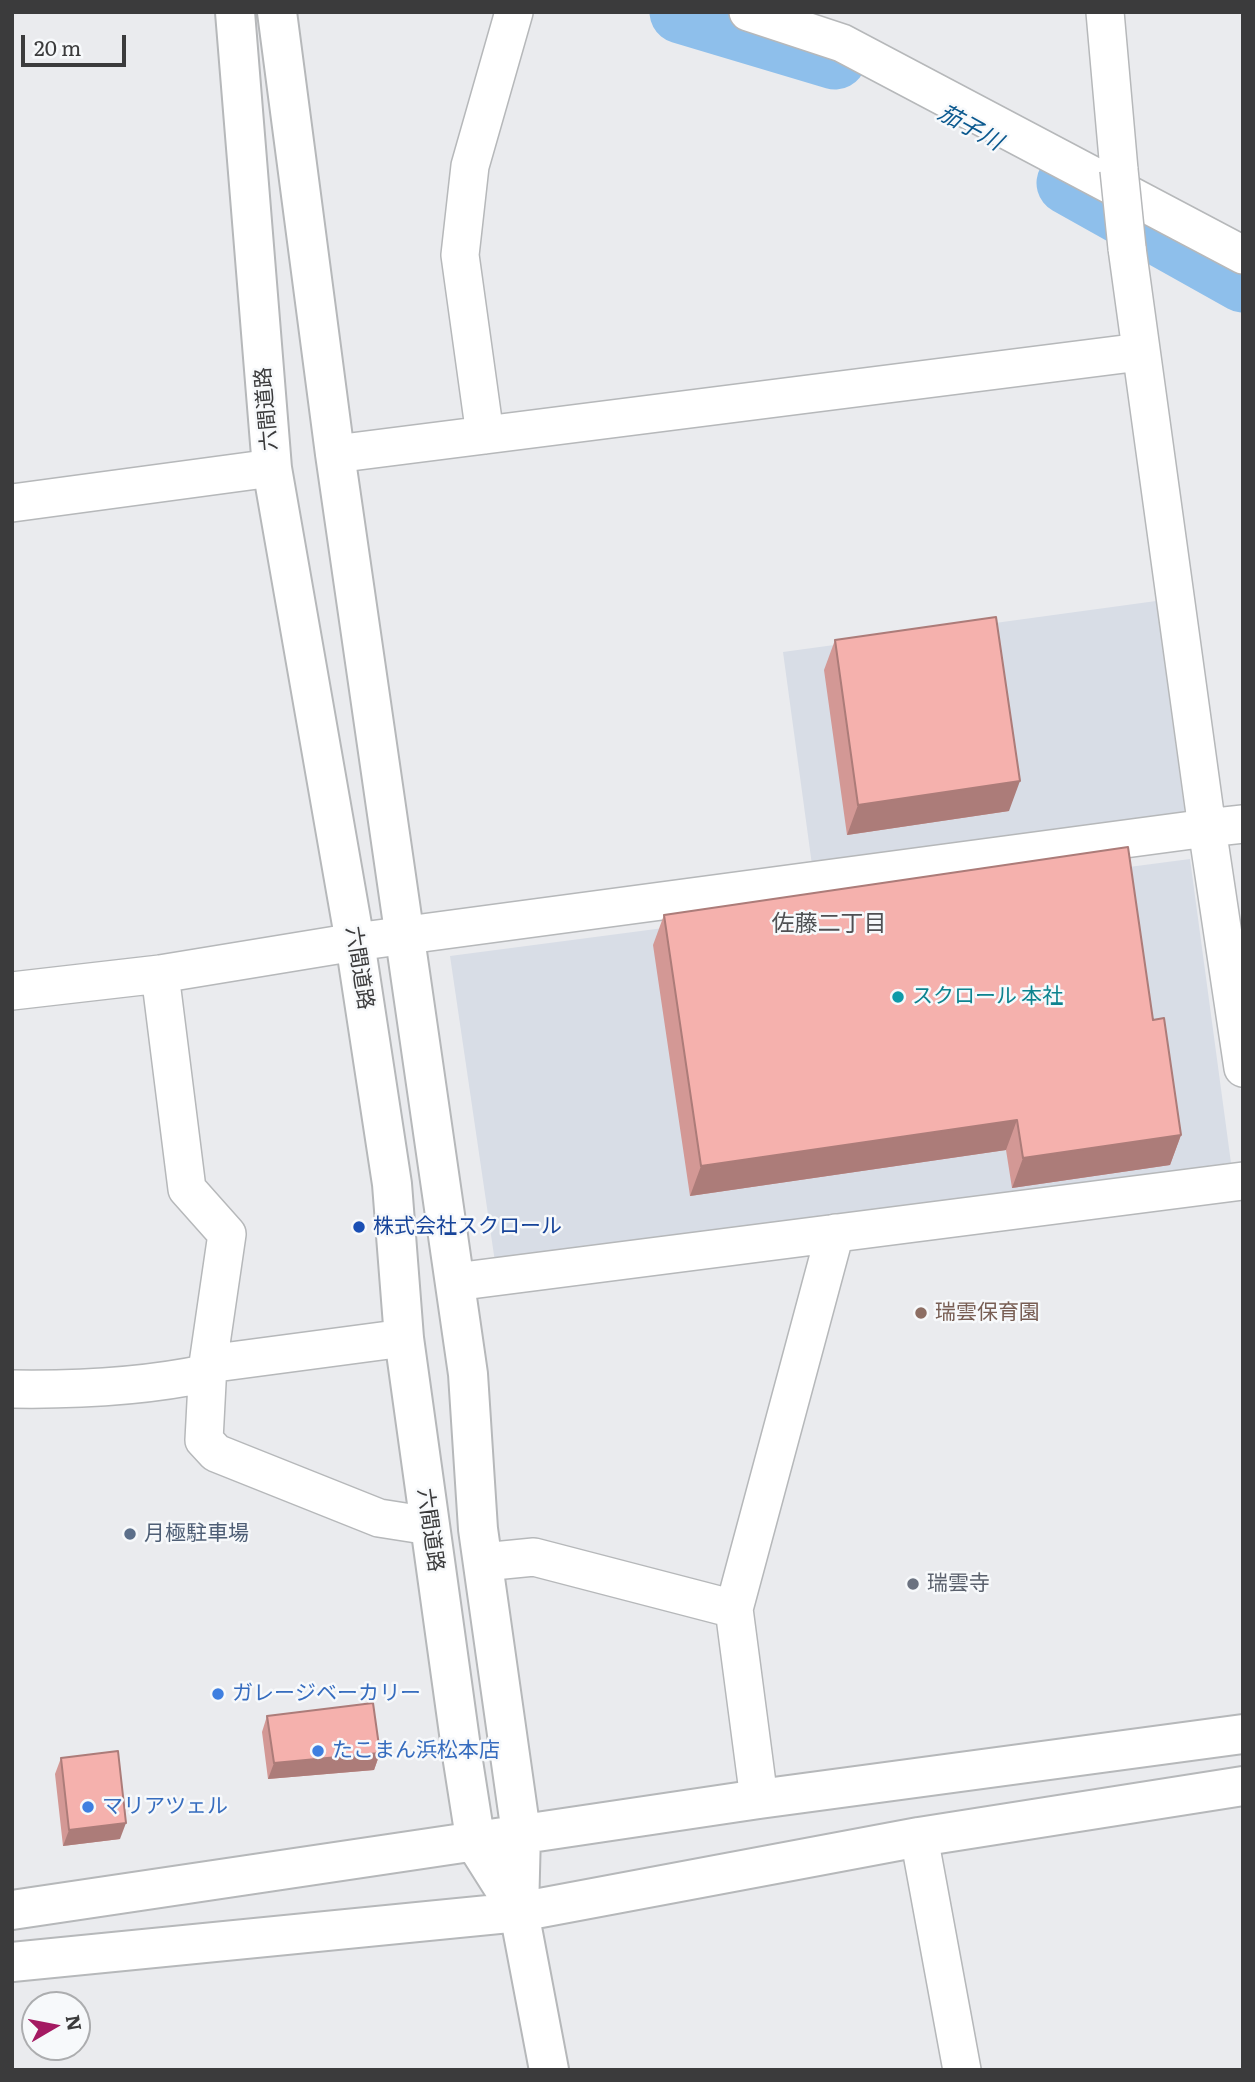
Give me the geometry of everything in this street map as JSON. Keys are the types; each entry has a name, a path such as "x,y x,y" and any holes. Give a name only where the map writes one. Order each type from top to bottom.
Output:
{"street":[{"name":"六間道路","path":"234,12 272,468 355,942 391,1184 404,1338 476,1844 519,1912"},
{"name":"六間道路","path":"277,12 335,454 468,1374 478,1529 522,1833 519,1912 550,2070"},
{"path":"485,435 460,255 470,166 514,12"},
{"path":"748,12 842,43 1243,255"},
{"path":"1105,12 1127,248 1140,352 1243,1068"},
{"path":"335,454 1140,352"},
{"path":"12,503 272,468"},
{"path":"12,991 160,974 355,942 1243,824"},
{"path":"160,974 187,1189 227,1234 208,1368 204,1440 216,1453 379,1518 430,1526"},
{"path":"455,1282 1243,1181"},
{"path":"759,1799 734,1609 835,1233"},
{"path":"12,1389 75,1390 166,1382 208,1368 404,1338"},
{"path":"483,1562 534,1557 734,1609"},
{"path":"12,1910 476,1844 522,1833 759,1799 1243,1734"},
{"path":"12,1962 519,1912 919,1837 1243,1786"},
{"path":"919,1837 962,2070"}],"shaded area":[{"path":"1156,601 1185,814 812,865 783,652"},
{"path":"1190,859 1231,1163 495,1262 450,956"}],"building":[{"path":"996,617 1020,781 858,805 835,640"},
{"name":"スクロール 本社","path":"1128,847 1153,1020 1164,1018 1181,1135 1023,1158 1017,1120 701,1166 664,915"},
{"name":"たこまん浜松本店","path":"373,1703 380,1753 274,1763 267,1716"},
{"name":"マリアツェル","path":"118,1751 126,1823 69,1830 61,1758"}],"waterway":[{"name":"茄子川","path":"681,12 835,58"},
{"name":"茄子川","path":"1068,183 1243,281"}],"place":[{"name":"スクロール 本社","path":"898,997"},
{"name":"株式会社スクロール","path":"359,1227"},
{"name":"瑞雲保育園","path":"921,1313"},
{"name":"月極駐車場","path":"130,1534"},
{"name":"瑞雲寺","path":"913,1584"},
{"name":"ガレージベーカリー","path":"218,1694"},
{"name":"たこまん浜松本店","path":"318,1751"},
{"name":"マリアツェル","path":"88,1807"}],"district":[{"name":"佐藤二丁目","path":"829,924"}]}
